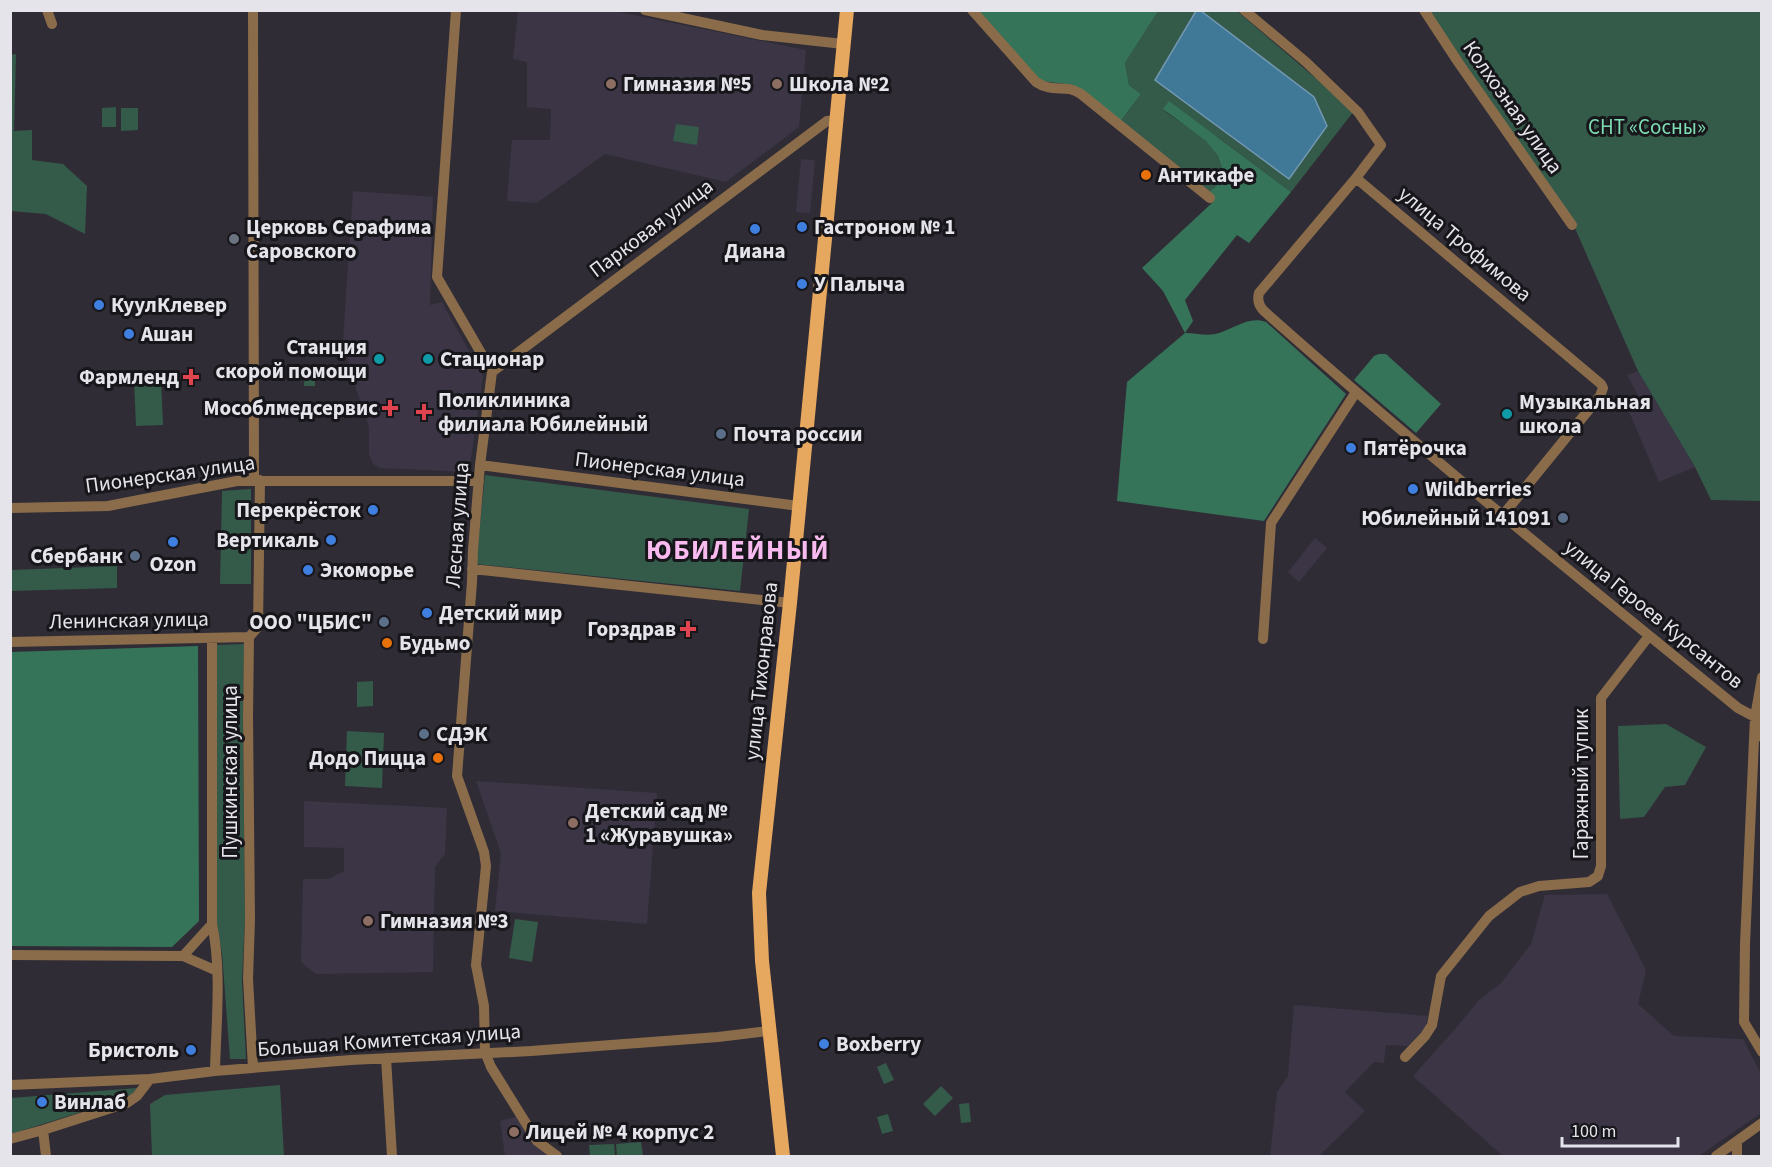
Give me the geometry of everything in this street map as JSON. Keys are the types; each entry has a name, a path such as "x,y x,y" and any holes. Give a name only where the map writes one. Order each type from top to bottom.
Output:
{"main road":[{"name":"улица Тихонравова","path":"783,1156 762,961 759,893 790,603 847,10"}],"street":[{"path":"47,10 52,24"},
{"name":"Пушкинская улица","path":"253,10 258,627 249,637 248,716 250,919 248,979 253,1068"},
{"path":"456,10 438,278 492,372"},
{"path":"645,10 762,35 843,44"},
{"path":"972,10 1036,82 1044,87 1073,89 1081,94 1210,198"},
{"path":"1244,10 1306,62 1357,110 1364,120 1381,146 1356,178"},
{"name":"Колхозная улица","path":"1424,10 1464,72 1572,225"},
{"name":"Парковая улица","path":"492,372 827,121 836,120"},
{"name":"улица Героев Курсантов","path":"1356,178 1259,293 1258,300 1263,311 1356,392 1649,636 1738,708 1758,718"},
{"name":"улица Трофимова","path":"1356,178 1601,384 1600,396 1503,515"},
{"name":"Лесная улица","path":"485,1052 484,1006 476,965 486,866 484,852 457,776 480,465 492,372"},
{"path":"1263,639 1272,523 1356,392"},
{"name":"Пионерская улица","path":"480,465 799,506"},
{"name":"Пионерская улица","path":"10,508 108,506 228,483 257,480 479,481"},
{"path":"472,569 790,603"},
{"name":"Гаражный тупик","path":"1405,1057 1432,1025 1441,976 1489,916 1520,892 1539,886 1589,882 1598,876 1601,866 1601,698 1649,636"},
{"name":"Ленинская улица","path":"10,642 249,637"},
{"name":"Пушкинская улица","path":"212,638 212,924 217,945 215,1071"},
{"path":"1761,677 1745,944 1744,1022 1761,1052"},
{"path":"1758,718 1761,737"},
{"path":"183,956 212,924"},
{"path":"10,955 183,956 217,971"},
{"name":"Большая Комитетская улица","path":"10,1085 150,1079 253,1068 640,1043 769,1031"},
{"path":"485,1052 491,1067 537,1141 556,1156"},
{"path":"386,1058 393,1156"},
{"path":"10,1139 127,1103 137,1096 150,1079"},
{"path":"1716,1156 1761,1124"},
{"path":"43,1130 46,1156"},
{"path":"1737,1141 1737,1156"}],"shaded area":[{"path":"518,11 614,11 806,50 799,127 726,182 605,154 537,203 507,201 512,140 550,140 551,109 527,107 527,62 513,59"},
{"path":"801,159 815,160 810,213 796,212"},
{"path":"353,191 433,197 430,305 442,302 483,376 469,472 380,468 373,464 369,454 369,427 343,341"},
{"path":"1638,371 1695,467 1659,482 1627,407 1639,397 1627,375"},
{"path":"1315,538 1327,548 1299,582 1288,572"},
{"name":"Детский сад № 1 «Журавушка»","path":"476,781 657,793 647,924 495,911 501,853"},
{"name":"Гимназия №3","path":"304,801 447,808 445,854 435,867 433,972 316,974 301,962 303,879 329,879 344,871 344,848 304,847"},
{"path":"1607,894 1646,970 1638,1004 1674,1036 1743,1039 1761,1074 1761,1113 1699,1156 1503,1156 1413,1076 1478,1001 1501,983 1531,944 1545,895"},
{"path":"1294,1005 1428,1016 1425,1029 1408,1046 1386,1045 1384,1063 1374,1062 1345,1092 1365,1111 1319,1156 1270,1156 1277,1092 1288,1076"},
{"name":"Лицей № 4 корпус 2","path":"519,1116 531,1143 550,1156 505,1156 500,1121"}],"green space":[{"path":"1158,10 1237,11 1354,111 1291,192 1219,138 1163,110 1206,140 1218,156 1225,178 1207,194 1120,122 1141,94 1129,85 1125,63"},
{"path":"979,11 1158,11 1125,63 1129,85 1141,94 1120,122 1073,85 1041,81"},
{"name":"СНТ «Сосны»","path":"1429,11 1761,11 1761,501 1711,500 1695,467 1638,371 1570,217"},
{"path":"16,54 14,131 32,130 32,160 63,164 87,186 85,234 46,214 11,211 10,55"},
{"path":"1169,101 1291,192 1249,243 1237,235 1185,300 1193,321 1185,333 1163,291 1142,268 1213,202 1207,194 1225,178 1218,156 1206,141 1163,109"},
{"path":"116,107 116,127 102,127 102,108"},
{"path":"121,108 138,108 138,130 121,131"},
{"path":"676,124 699,127 697,145 673,141"},
{"path":"1253,320 1266,322 1346,394 1264,521 1117,501 1127,382 1185,333 1211,335"},
{"path":"1386,354 1441,404 1416,433 1354,380 1374,356"},
{"path":"305,372 315,373 315,386 304,386"},
{"path":"161,379 163,425 136,426 134,380"},
{"path":"485,475 749,509 740,591 476,564"},
{"path":"251,489 251,584 220,584 222,491"},
{"path":"117,566 117,588 11,591 11,570"},
{"path":"244,644 245,917 242,981 246,1059 230,1059 222,953 216,920 217,645"},
{"path":"198,646 199,921 172,947 11,946 11,652"},
{"path":"373,681 373,706 357,707 357,682"},
{"path":"1666,724 1706,747 1685,785 1665,787 1644,817 1620,819 1618,726"},
{"path":"347,731 384,733 382,788 345,786"},
{"path":"515,919 538,922 532,962 509,958"},
{"path":"886,1063 894,1080 884,1084 877,1067"},
{"path":"280,1085 284,1156 152,1156 150,1104 165,1095"},
{"path":"941,1086 953,1098 935,1116 923,1104"},
{"path":"137,1088 123,1099 11,1134 11,1098"},
{"path":"969,1103 971,1122 961,1123 959,1104"},
{"path":"888,1114 893,1131 882,1134 877,1117"},
{"path":"641,1142 643,1156 617,1156 616,1144"},
{"path":"614,1144 615,1156 590,1156 589,1145"}],"water":[{"path":"1196,11 1201,11 1314,97 1327,126 1289,179 1155,80"}],"place":[{"name":"Гимназия №5","path":"611,84"},
{"name":"Школа №2","path":"777,84"},
{"name":"Антикафе","path":"1146,175"},
{"name":"Гастроном № 1","path":"802,227"},
{"name":"Диана","path":"755,229"},
{"name":"Церковь Серафима Саровского","path":"234,239"},
{"name":"У Палыча","path":"802,284"},
{"name":"КуулКлевер","path":"99,305"},
{"name":"Ашан","path":"129,334"},
{"name":"Станция скорой помощи","path":"379,359"},
{"name":"Стационар","path":"428,359"},
{"name":"Фармленд","path":"191,377"},
{"name":"Мособлмедсервис","path":"390,408"},
{"name":"Поликлиника филиала Юбилейный","path":"424,412"},
{"name":"Музыкальная школа","path":"1507,414"},
{"name":"Почта россии","path":"721,434"},
{"name":"Пятёрочка","path":"1351,448"},
{"name":"Wildberries","path":"1413,489"},
{"name":"Перекрёсток","path":"373,510"},
{"name":"Юбилейный 141091","path":"1563,518"},
{"name":"Вертикаль","path":"331,540"},
{"name":"Ozon","path":"173,542"},
{"name":"Сбербанк","path":"135,556"},
{"name":"Экоморье","path":"308,570"},
{"name":"Детский мир","path":"427,613"},
{"name":"ООО \"ЦБИС\"","path":"384,622"},
{"name":"Горздрав","path":"688,629"},
{"name":"Будьмо","path":"387,643"},
{"name":"СДЭК","path":"424,734"},
{"name":"Додо Пицца","path":"438,758"},
{"name":"Детский сад № 1 «Журавушка»","path":"573,823"},
{"name":"Гимназия №3","path":"368,921"},
{"name":"Boxberry","path":"824,1044"},
{"name":"Бристоль","path":"191,1050"},
{"name":"Винлаб","path":"42,1102"},
{"name":"Лицей № 4 корпус 2","path":"514,1132"}],"district":[{"name":"ЮБИЛЕЙНЫЙ","path":"738,550"}]}
